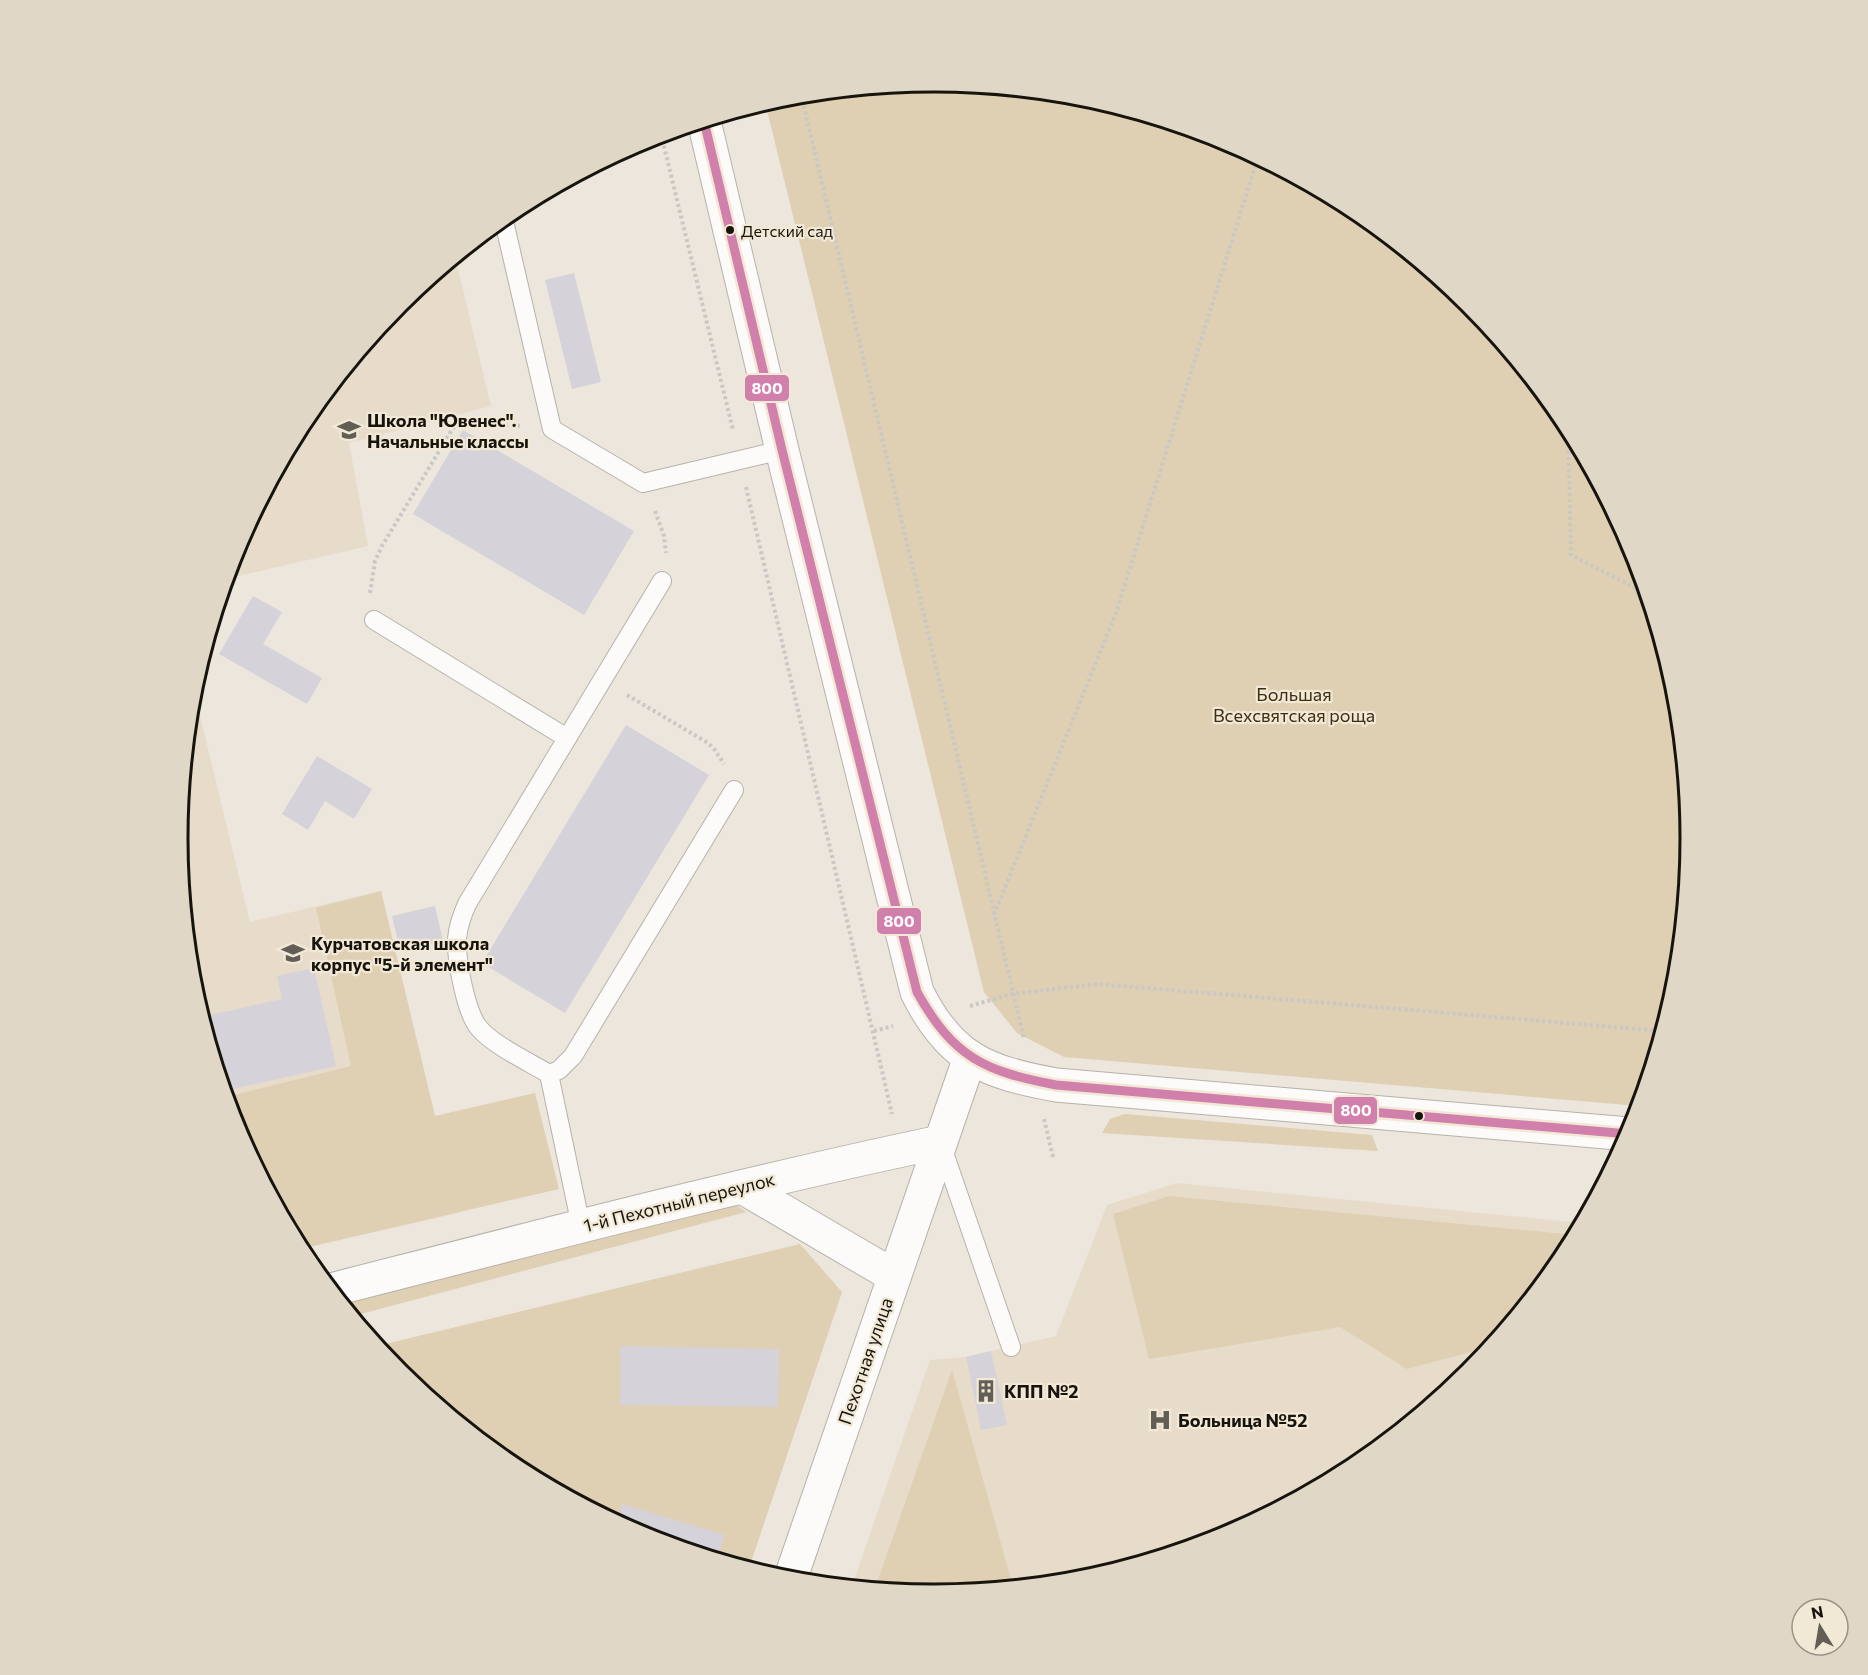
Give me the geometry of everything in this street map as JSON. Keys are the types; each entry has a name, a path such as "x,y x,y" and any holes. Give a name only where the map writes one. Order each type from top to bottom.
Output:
{"street":[{"path":"706,127 782,450 917,992 930,1018 946,1039 979,1062 1016,1077 1056,1086 1618,1133"},
{"path":"940,1142 979,1062"},
{"name":"1-й Пехотный переулок","path":"339,1288 844,1162 940,1142"},
{"name":"Пехотная улица","path":"793,1570 940,1142"},
{"path":"742,1187 894,1276"}],"lane":[{"path":"505,228 552,429 643,483 782,450"},
{"path":"581,1226 549,1074 490,1038 479,1028 471,1016 467,1003 457,953 457,937 467,904 662,581"},
{"path":"374,620 567,738"},
{"path":"549,1074 559,1070 573,1056 734,790"},
{"path":"940,1142 1011,1347"}],"path":[{"path":"803,104 1012,994 1098,984 1655,1030"},
{"path":"663,143 740,460 894,1122"},
{"path":"994,915 1116,613 1256,164"},
{"path":"374,620 370,594 375,561 453,428 466,422 552,429"},
{"path":"1568,446 1570,555 1637,589"},
{"path":"643,483 664,536 666,562 662,581"},
{"path":"602,680 708,743 722,760 734,790"}],"shaded area":[{"name":"Школа \"Ювенес\". Начальные классы","path":"457,265 491,406 349,443 368,546 236,577 265,508 288,464 342,383 406,310"},
{"name":"Курчатовская школа корпус \"5-й элемент\"","path":"199,711 250,922 381,891 458,1213 311,1247 265,1167 245,1123 213,1031 194,935 188,838 194,740"},
{"name":"Больница №52","path":"1177,1183 1573,1222 1526,1292 1462,1365 1388,1429 1348,1458 1264,1507 1174,1544 1080,1569 983,1582 934,1584 854,1579 930,1360 966,1357 1056,1336 1107,1205"}],"green space":[{"name":"Большая Всехсвятская роща","path":"934,92 983,93 1080,106 1174,131 1219,148 1307,191 1348,217 1426,277 1462,310 1526,383 1554,423 1603,508 1623,552 1655,644 1666,692 1674,740 1680,838 1674,935 1655,1031 1630,1105 1064,1057 1017,1033 984,992 767,111 788,106 885,93"},
{"path":"381,891 435,1116 535,1093 559,1189 311,1247 265,1167 235,1095 351,1066 316,908"},
{"path":"1125,1114 1372,1135 1378,1151 1102,1133 1110,1119"},
{"path":"1169,1196 1565,1234 1526,1292 1475,1351 1407,1369 1340,1327 1149,1359 1113,1214"},
{"path":"735,1204 746,1212 360,1314 350,1301"},
{"path":"800,1244 842,1292 752,1560 694,1544 649,1527 561,1484 480,1429 442,1398 386,1344"},
{"path":"952,1370 1011,1579 934,1584 877,1581"}],"building":[{"path":"574,273 601,382 572,389 545,280"},
{"path":"463,430 634,531 584,615 413,514"},
{"path":"253,596 282,612 263,644 322,678 307,704 219,654"},
{"path":"626,725 709,775 565,1013 482,963"},
{"path":"317,756 372,789 354,819 325,801 308,830 282,814"},
{"path":"435,906 443,941 400,951 392,916"},
{"path":"314,968 336,1066 232,1089 209,1015 282,999 277,976"},
{"path":"620,1346 779,1349 778,1407 620,1405"},
{"name":"КПП №2","path":"991,1351 1007,1425 981,1430 966,1357"},
{"path":"622,1504 725,1535 719,1552 694,1544 619,1514"}],"transit line":[{"name":"800","path":"706,128 782,450 917,992 944,1032 958,1047 990,1067 1056,1085 1618,1133"}],"place":[{"name":"Детский сад","path":"730,230"},
{"name":"Школа \"Ювенес\". Начальные классы","path":"349,430"},
{"name":"Курчатовская школа корпус \"5-й элемент\"","path":"293,953"},
{"name":"КПП №2","path":"986,1391"},
{"name":"Больница №52","path":"1160,1420"}]}
